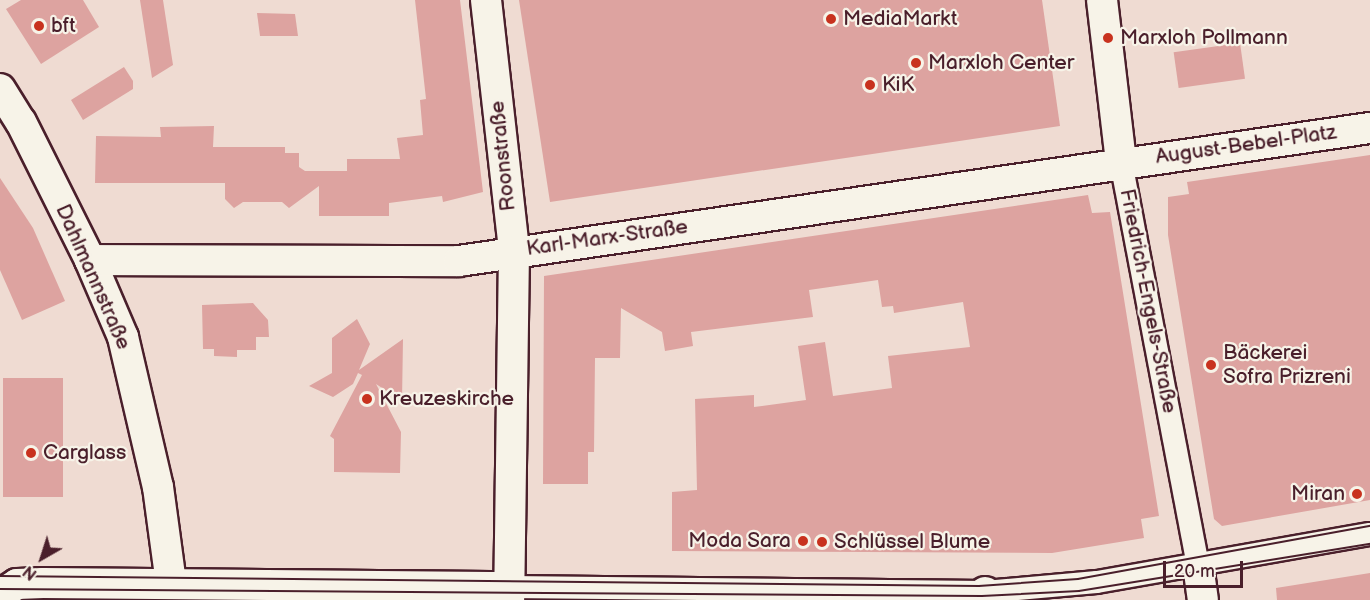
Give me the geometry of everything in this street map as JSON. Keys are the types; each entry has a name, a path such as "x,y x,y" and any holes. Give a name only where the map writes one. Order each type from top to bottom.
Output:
{"street":[{"name":"Roonstraße","path":"486,0 514,251 509,593"},
{"name":"Friedrich-Engels-Straße","path":"1102,0 1121,162 1203,600"},
{"name":"Dahlmannstraße","path":"0,89 21,122 90,260 123,337 158,487 171,583"},
{"name":"August-Bebel-Platz","path":"1121,162 1370,128"},
{"name":"Karl-Marx-Straße","path":"90,260 459,261 1121,162"},
{"path":"21,587 171,583 509,593 983,596 1097,582 1370,534"}],"building":[{"name":"bft","path":"21,0 83,0 99,27 41,64 6,9"},
{"path":"140,0 163,0 173,65 152,78"},
{"path":"415,0 460,0 483,192 443,202 442,196 389,203 389,216 319,216 319,186 289,208 282,202 243,202 234,208 225,199 225,183 95,183 96,136 161,137 160,127 214,126 213,147 285,147 285,153 299,153 299,167 305,171 347,171 347,159 400,159 397,138 423,135 420,100 426,99"},
{"path":"519,0 1042,0 1060,126 550,202"},
{"path":"257,13 295,14 298,36 260,36"},
{"path":"1240,43 1245,79 1179,88 1174,52"},
{"path":"124,67 133,81 133,89 83,120 71,100"},
{"path":"1370,155 1370,500 1222,526 1214,519 1168,235 1168,197 1189,194 1187,182"},
{"path":"0,178 33,228 65,301 22,320 0,270"},
{"path":"1088,195 1092,213 1110,212 1159,516 1141,519 1144,538 1052,553 672,551 672,492 697,490 695,399 754,395 754,407 806,400 798,346 825,342 833,396 892,388 888,356 970,347 963,302 894,313 893,306 882,307 878,280 809,290 813,317 691,332 693,346 665,351 662,332 621,308 620,358 595,358 594,452 588,452 588,484 543,484 544,276"},
{"path":"253,303 268,320 269,337 256,337 256,350 237,350 237,357 214,356 214,349 203,349 202,305"},
{"name":"Kreuzeskirche","path":"357,319 370,344 359,370 403,339 402,401 376,384 401,432 400,473 334,472 334,439 330,436 362,375 358,373 353,384 333,397 309,386 332,373 332,338"},
{"path":"3,378 63,378 63,497 3,497"},
{"path":"1370,573 1370,600 1277,600 1276,588"}],"tram line":[{"path":"0,576 979,586 1078,579 1370,526"},
{"path":"0,589 982,596 1079,591 1370,544"}],"place":[{"name":"MediaMarkt","path":"831,19"},
{"name":"bft","path":"39,26"},
{"name":"Marxloh Pollmann","path":"1108,38"},
{"name":"Marxloh Center","path":"916,63"},
{"name":"KiK","path":"870,85"},
{"name":"Bäckerei Sofra Prizreni","path":"1211,365"},
{"name":"Kreuzeskirche","path":"367,399"},
{"name":"Carglass","path":"31,453"},
{"name":"Miran","path":"1357,494"},
{"name":"Moda Sara","path":"803,541"},
{"name":"Schlüssel Blume","path":"822,542"}]}
